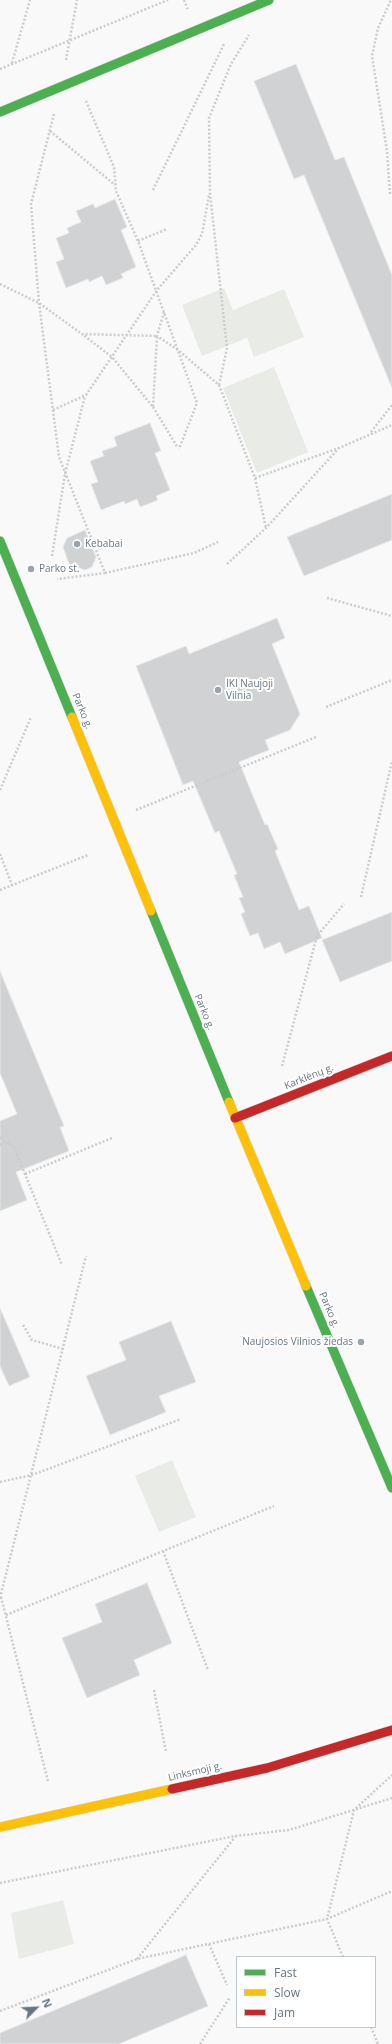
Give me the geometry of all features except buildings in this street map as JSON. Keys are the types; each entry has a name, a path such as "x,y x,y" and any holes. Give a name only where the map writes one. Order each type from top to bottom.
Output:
{"main road":[{"path":"0,112 78,81 269,0"},
{"name":"Parko g.","path":"0,541 235,1118 392,1488"},
{"name":"Karklėnų g.","path":"235,1118 392,1056"},
{"name":"Linksmoji g.","path":"0,1827 267,1768 392,1730"}],"path":[{"path":"12,64 30,0"},
{"path":"77,0 61,87 31,204 39,302 59,457 105,573"},
{"path":"0,69 168,0"},
{"path":"390,194 387,151 372,56 378,28 391,0"},
{"path":"219,385 227,348 210,193 209,118 231,64 244,46 251,30 247,9"},
{"path":"153,190 226,39 226,18"},
{"path":"0,284 39,302 112,357 153,406 179,448 197,403 157,290 116,191 114,167 78,81"},
{"path":"50,131 115,185"},
{"path":"52,556 65,474 86,396 157,290 196,245 202,234 210,193"},
{"path":"138,241 167,229"},
{"path":"153,406 157,336 165,312"},
{"path":"82,334 157,336 178,350 219,385 255,478 266,528"},
{"path":"53,410 86,396"},
{"path":"370,433 392,405"},
{"path":"255,478 339,448 370,433 392,425"},
{"path":"227,564 266,528 339,448"},
{"path":"57,579 105,573 194,553 218,542"},
{"path":"328,598 392,616"},
{"path":"326,707 392,680"},
{"path":"0,790 31,717"},
{"path":"136,810 316,738"},
{"path":"361,897 392,761"},
{"path":"0,854 12,885"},
{"path":"0,890 88,855"},
{"path":"282,1066 317,936 344,904"},
{"path":"0,1137 14,1148 62,1265"},
{"path":"25,1174 112,1138"},
{"path":"0,1145 6,1142"},
{"path":"48,1781 1,1597 86,1256"},
{"path":"22,1325 32,1340 63,1349"},
{"path":"0,1482 32,1475 181,1419"},
{"path":"6,1615 274,1506"},
{"path":"163,1551 208,1670"},
{"path":"154,1690 166,1752"},
{"path":"342,1956 327,1919 354,1810 392,1775"},
{"path":"0,1883 235,1836 289,1830 392,1798"},
{"path":"137,1959 235,1836"},
{"path":"0,2011 137,1959 327,1919 392,1891"},
{"path":"208,1944 227,1985"},
{"path":"200,2044 230,1997"},
{"path":"371,2028 378,2044"}],"shaded area":[{"path":"224,288 233,310 284,289 304,337 254,357 247,338 202,356 182,305"},
{"path":"274,367 308,452 257,473 223,388"},
{"path":"172,1460 196,1517 159,1532 135,1476"},
{"path":"63,1900 74,1944 19,1959 11,1913"}],"traffic: fast":[{"path":"0,112 269,0"},
{"path":"0,541 72,717"},
{"path":"151,911 229,1102"},
{"path":"306,1286 392,1488"}],"traffic: slow":[{"path":"72,717 151,911"},
{"path":"229,1102 306,1286"},
{"path":"0,1827 172,1789"}],"traffic: jam":[{"path":"235,1118 392,1056"},
{"path":"172,1789 267,1768 392,1730"}],"place":[{"name":"Kebabai","path":"77,544"},
{"name":"Parko st.","path":"31,569"},
{"name":"IKI Naujoji Vilnia","path":"218,690"},
{"name":"Naujosios Vilnios žiedas","path":"361,1342"}]}
